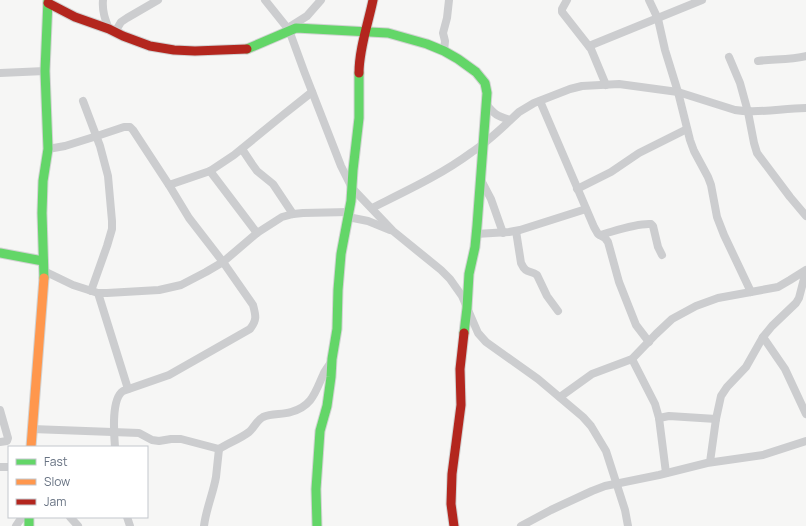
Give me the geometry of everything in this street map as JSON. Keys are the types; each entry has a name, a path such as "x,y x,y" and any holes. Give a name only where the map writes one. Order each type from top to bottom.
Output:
{"street":[{"path":"103,0 103,14 112,30"},
{"path":"112,30 127,18 158,0"},
{"path":"265,0 288,30 341,166 352,188 393,231 450,278 462,296 478,333 486,342 538,379 584,417 606,451 625,510 628,526"},
{"path":"288,30 307,16 321,0"},
{"path":"317,526 316,489 318,453 320,431 327,406 331,377 332,359 337,329 340,266 351,201 359,118 359,63 373,0"},
{"path":"444,51 443,33 447,18 449,0"},
{"path":"567,0 562,8 562,12 589,46 606,85"},
{"path":"649,0 658,19 690,140 711,185 719,223 751,292"},
{"path":"589,46 702,0"},
{"path":"31,446 44,271 42,239 43,181 48,149 45,71 48,2 75,17 112,30 150,46 174,50 195,51 246,49 288,30 296,28 388,33 427,44 444,51 476,72 482,78 486,87 481,180 475,247 469,274 467,308 460,369 461,405 452,474 451,504 454,526"},
{"path":"729,56 740,83 757,153 806,216"},
{"path":"758,60 798,58 806,56"},
{"path":"0,73 45,71"},
{"path":"372,208 434,176 471,153 528,106 570,89 582,86 619,84 678,92 735,110 748,112 806,108"},
{"path":"169,185 210,171 242,149 312,92"},
{"path":"83,101 97,136 108,176 112,212 112,229 94,292 128,389"},
{"path":"540,101 594,227 598,234 605,238 608,242 619,282 636,325 649,342"},
{"path":"486,104 497,116 510,120"},
{"path":"48,149 65,146 124,126 130,127 135,132 189,218 223,262 253,305 255,319 250,329 169,375 120,393 116,401 113,431 115,446"},
{"path":"577,188 611,172 639,153 687,129"},
{"path":"242,149 255,167 273,184 293,214"},
{"path":"210,171 257,233"},
{"path":"481,180 491,199 503,233"},
{"path":"476,234 516,231 586,210"},
{"path":"44,271 73,285 94,292 107,293 159,290 181,285 206,272 223,262 257,233 282,217 293,214 348,215 368,220 393,231"},
{"path":"600,235 622,229 651,224 653,226 658,247 662,255"},
{"path":"516,231 523,267 537,275 547,296 558,311"},
{"path":"0,253 43,262"},
{"path":"560,398 592,374 632,360 672,319 696,306 718,298 778,287 806,270"},
{"path":"710,462 721,396 727,387 746,367 772,326 796,303 799,298 806,270"},
{"path":"764,337 785,369 806,414"},
{"path":"32,429 139,433 152,440 159,441 181,439 219,449 249,432 262,417 290,413 306,406 312,400 332,359"},
{"path":"632,360 655,404 659,418 666,473"},
{"path":"0,410 8,438 7,441 0,442"},
{"path":"659,418 669,416 716,419"},
{"path":"521,526 531,524 551,510 592,491 617,483 710,462 763,455 806,441"},
{"path":"204,526 216,476 219,449"},
{"path":"71,518 78,526"}],"traffic: fast":[{"path":"44,278 42,213 43,181 48,149 45,71 48,0"},
{"path":"247,49 296,28 388,33 427,44 444,51 476,72 485,83 487,93 477,226 475,247 469,274 464,333"},
{"path":"317,526 316,489 320,431 327,406 331,377 332,359 337,329 341,254 351,201 359,118 359,73"},
{"path":"0,253 43,261"},
{"path":"29,518 29,526"}],"traffic: slow":[{"path":"31,446 44,278"}],"traffic: jam":[{"path":"359,73 362,46 373,0"},
{"path":"48,3 75,17 150,46 174,50 195,51 247,49"},
{"path":"454,526 451,504 452,474 461,405 460,369 464,333"}]}
